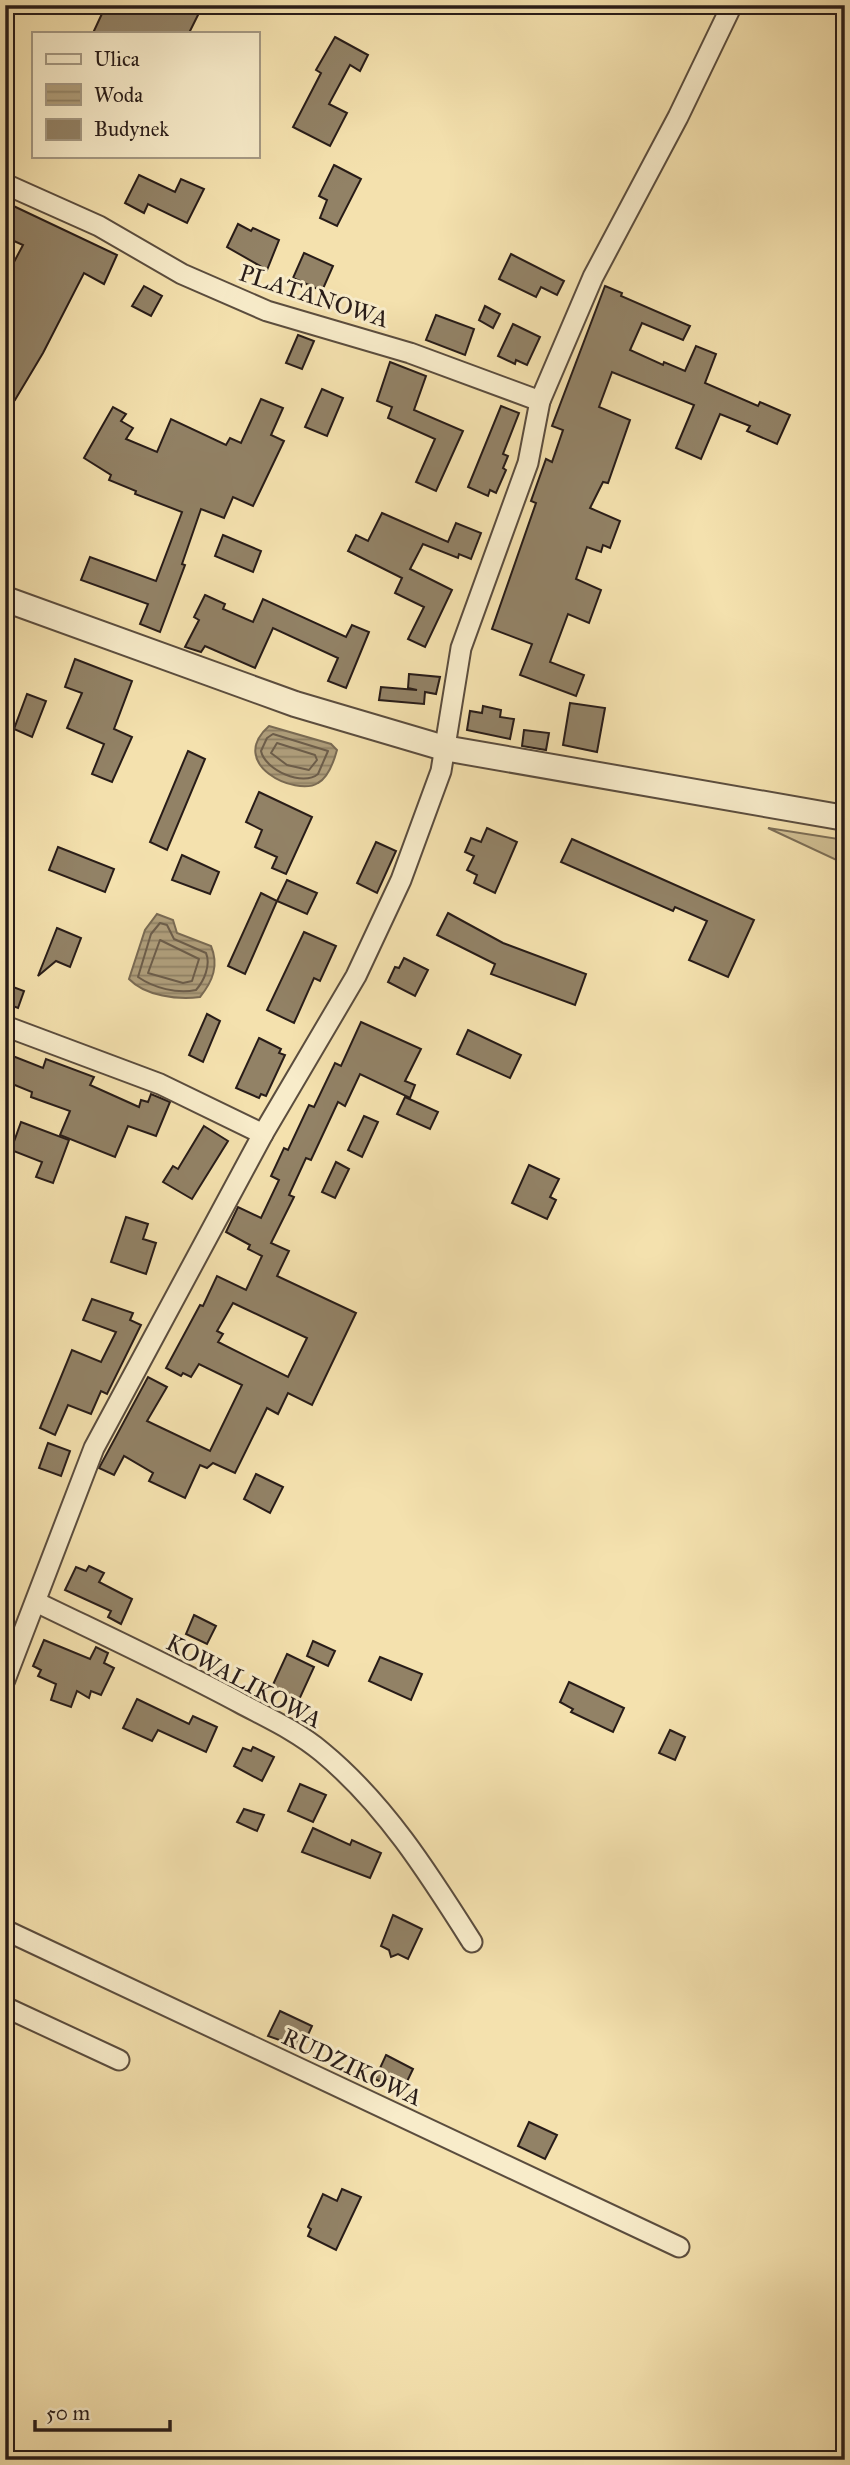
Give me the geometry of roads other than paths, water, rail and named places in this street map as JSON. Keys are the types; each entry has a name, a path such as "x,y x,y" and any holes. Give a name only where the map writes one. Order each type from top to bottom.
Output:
{"street":[{"path":"5,1681 94,1448 263,1134 356,976 401,880 441,771 461,648 528,464 540,401 593,277 678,117 732,5"},
{"name":"PLATANOWA","path":"5,184 99,226 182,274 267,312 410,353 540,401"},
{"path":"5,599 270,695 444,748 845,818"},
{"path":"5,1026 160,1084 263,1134"},
{"name":"KOWALIKOWA","path":"36,1602 215,1689 296,1733 320,1750 365,1793 413,1851 472,1942"},
{"name":"RUDZIKOWA","path":"5,1930 679,2248"},
{"path":"5,2007 119,2060"}],"water":[{"path":"269,726 331,744 337,750 325,777 308,786 281,781 269,774 255,753 258,740"},
{"path":"157,914 173,920 177,933 211,946 213,973 200,997 162,996 136,985 129,979 145,930"}]}
